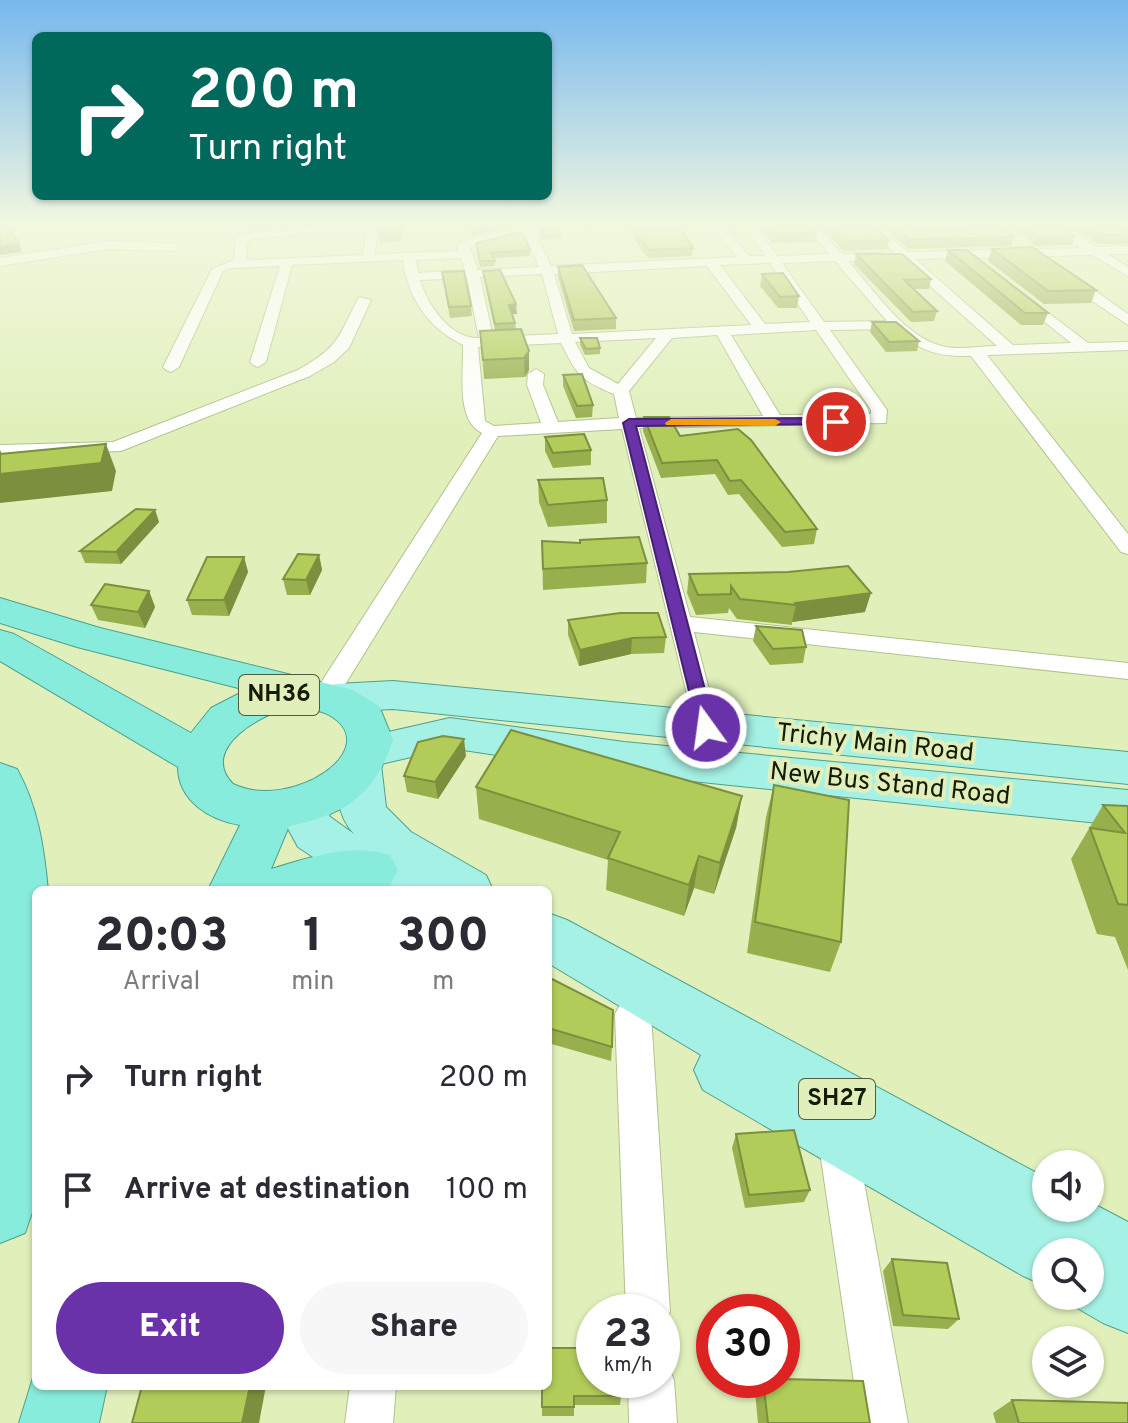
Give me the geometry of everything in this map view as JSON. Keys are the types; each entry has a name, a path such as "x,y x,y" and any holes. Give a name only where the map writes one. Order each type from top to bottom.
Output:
{"highway":[{"name":"NH36","path":"4,618 327,695 353,706 365,719 370,734 365,760"},
{"name":"NH36","path":"4,618 200,759 207,740 222,722 242,708 292,693 327,695"},
{"path":"200,759 201,776 210,791 225,803 246,810 292,808 332,794 365,760"},
{"path":"0,781 18,837 26,951 21,1099 0,1208"},
{"path":"238,886 292,808"},
{"path":"287,886 322,876 388,880"},
{"path":"59,1423 67,1390"}],"main road":[{"name":"Trichy Main Road","path":"327,695 393,695 1128,768"},
{"name":"New Bus Stand Road","path":"365,760 450,733 624,758 1128,808"},
{"path":"365,760 363,813 394,846 461,886"},
{"path":"292,808 305,816 315,834 388,880"},
{"name":"SH27","path":"552,938 709,1029 1128,1259"},
{"name":"SH27","path":"552,971 633,1014 1032,1244"},
{"path":"1104,1284 1128,1298"}],"street":[{"path":"171,367 207,292"},
{"path":"258,362 278,292"},
{"path":"417,292 433,321 450,335 478,343 898,325"},
{"path":"474,292 478,343 474,417 479,425 492,431 629,423 880,419 879,410 797,292"},
{"path":"553,292 567,340 582,371 597,382 621,391"},
{"path":"734,292 761,329"},
{"path":"870,292 898,325 932,350 977,353 1128,346"},
{"path":"944,292 1011,351"},
{"path":"1016,292 1083,346"},
{"path":"1087,292 1128,321"},
{"path":"0,450 115,447 304,373 331,358 352,336 364,300"},
{"path":"722,331 775,422"},
{"path":"621,391 666,335"},
{"path":"977,353 1128,548"},
{"path":"536,374 535,385 552,428"},
{"path":"621,391 706,728"},
{"path":"327,695 492,431"},
{"path":"679,623 1128,671"},
{"path":"633,1014 647,1294"},
{"path":"836,1133 884,1423"},
{"path":"369,1423 373,1390"},
{"path":"652,1398 653,1423"}],"building":[{"path":"446,292 468,292 471,306 449,307"},
{"path":"488,292 511,292 516,304 509,305 515,323 495,324"},
{"path":"566,292 600,292 616,318 574,320"},
{"path":"776,292 797,292 799,296 780,297"},
{"path":"894,292 917,292 937,311 913,312"},
{"path":"1000,292 1022,292 1048,313 1025,313"},
{"path":"872,322 896,322 919,341 889,342"},
{"path":"521,329 529,351 524,358 483,360 480,331"},
{"path":"580,338 597,338 600,348 586,349"},
{"path":"582,374 593,405 577,406 563,375"},
{"path":"644,417 669,417 680,436 738,429 751,440 817,529 785,532 741,480 730,481 717,460 662,463"},
{"path":"584,434 591,450 553,453 545,437"},
{"path":"106,444 101,463 0,474 0,454"},
{"path":"603,478 607,500 548,505 538,480"},
{"path":"136,509 155,510 116,552 80,551"},
{"path":"639,537 647,563 543,569 542,541 580,543 580,540"},
{"path":"298,554 319,555 306,580 283,579"},
{"path":"207,557 244,557 224,600 187,600"},
{"path":"848,566 871,593 796,605 740,599 731,586 731,594 698,595 689,574 788,572"},
{"path":"105,584 149,591 138,612 91,605"},
{"path":"620,613 658,613 666,637 632,638 580,650 568,620"},
{"path":"756,626 802,630 806,647 773,649"},
{"path":"511,730 742,796 720,863 699,856 689,885 608,858 620,832 476,787"},
{"path":"443,736 464,739 435,782 404,776 418,742"},
{"path":"774,785 849,800 841,942 755,922"},
{"path":"1103,805 1128,806 1128,905 1118,904 1090,828 1125,833"},
{"path":"552,979 613,1010 612,1047 552,1029"},
{"path":"794,1130 810,1190 749,1195 736,1134"},
{"path":"892,1259 947,1263 959,1319 903,1315"},
{"path":"552,1348 576,1348 574,1407 542,1407 542,1390 552,1390"},
{"path":"800,1379 863,1381 870,1423 768,1423 765,1398 800,1398"},
{"path":"141,1390 249,1390 242,1423 132,1423"},
{"path":"1012,1400 1128,1403 1128,1423 1019,1423"}],"slow traffic":[{"path":"671,423 775,422"}],"route":[{"path":"706,728 629,423 836,422"}]}
